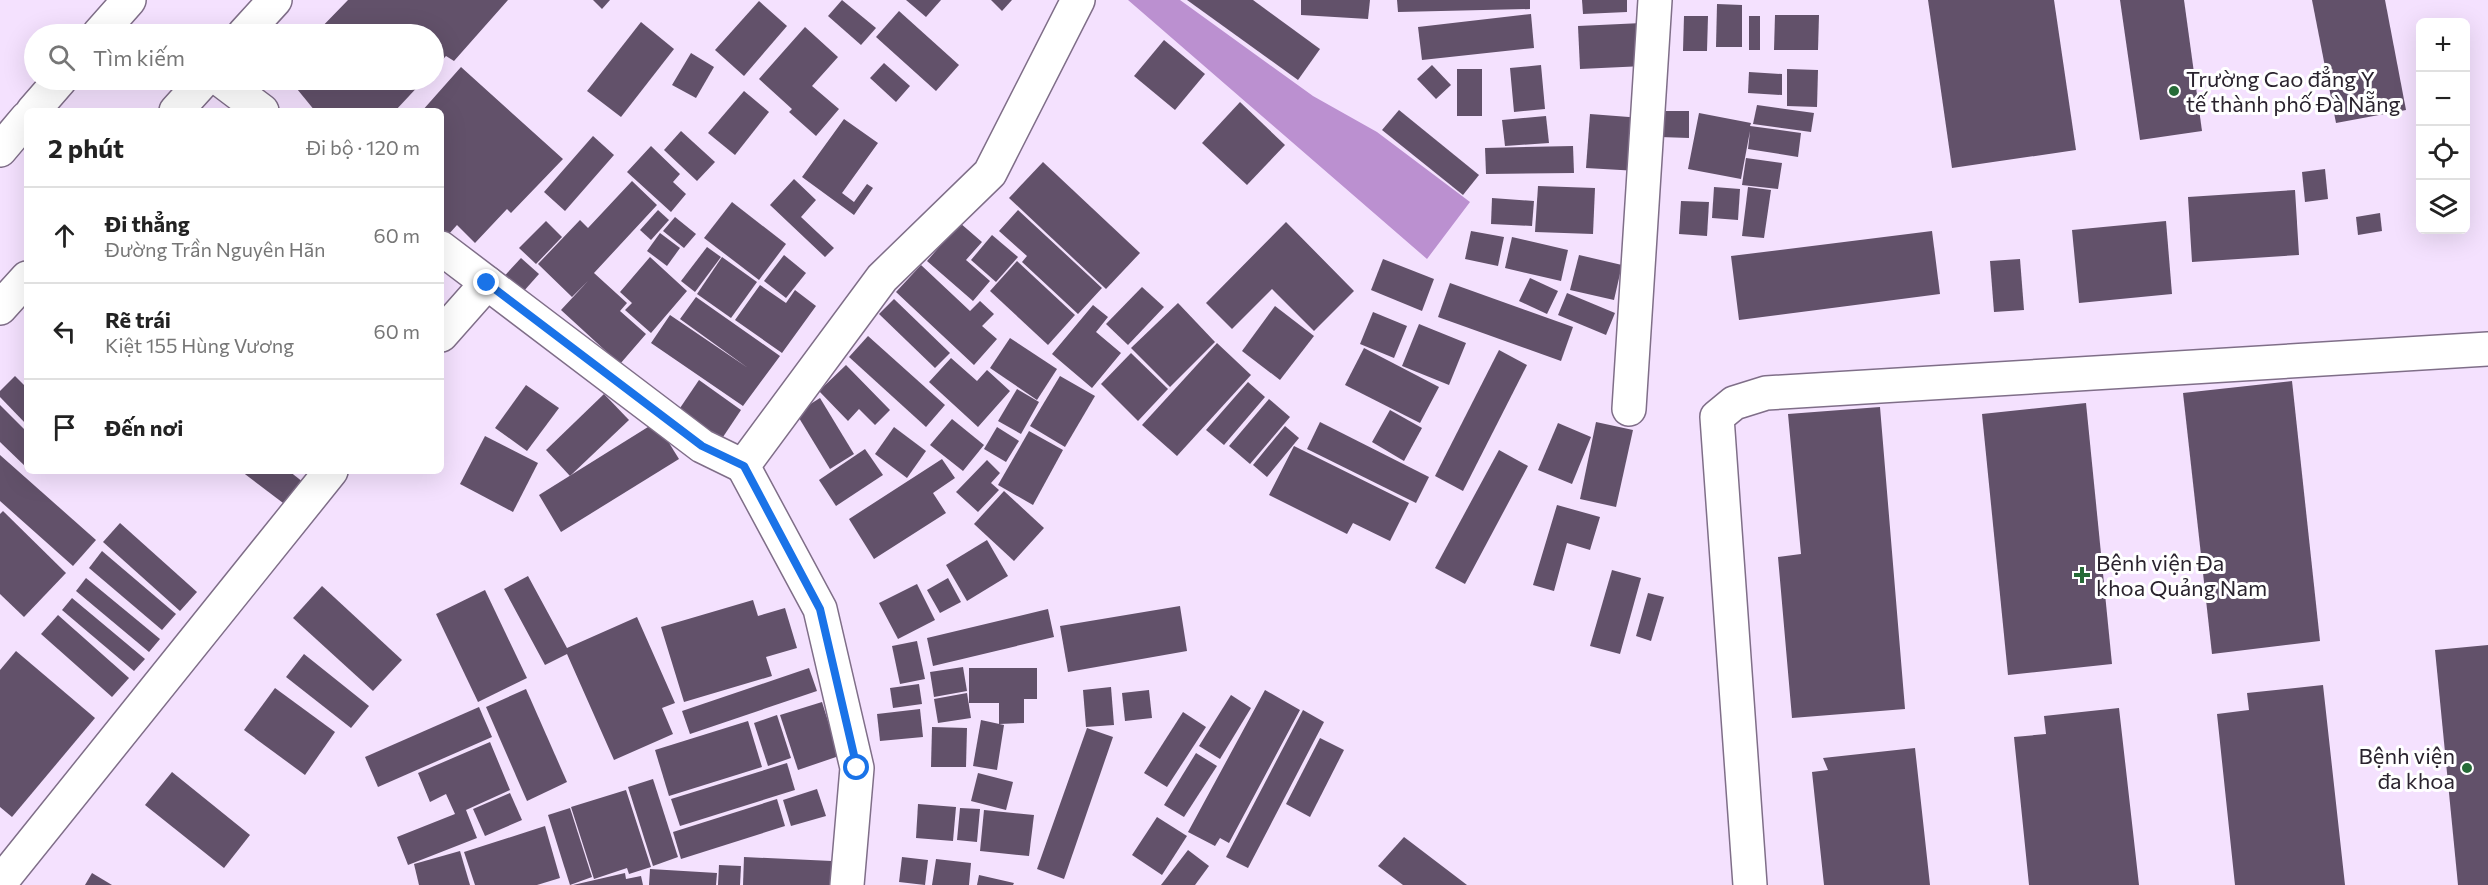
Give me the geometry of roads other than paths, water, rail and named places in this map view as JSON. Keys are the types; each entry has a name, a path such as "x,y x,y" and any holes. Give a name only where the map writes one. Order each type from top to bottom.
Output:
{"street":[{"path":"108,24 129,0"},
{"path":"253,24 275,0"},
{"path":"744,466 882,278 990,173 1077,0"},
{"path":"1629,409 1655,0"},
{"path":"36,108 51,90"},
{"path":"179,108 195,90"},
{"path":"234,90 258,108"},
{"path":"0,150 24,122"},
{"path":"444,250 702,446 744,466 820,609 857,768 847,885"},
{"path":"0,308 24,281"},
{"path":"444,332 487,283"},
{"path":"1750,885 1717,417 1734,403 1766,393 2488,349"},
{"path":"0,884 329,474"}],"place":[{"name":"Trường Cao đẳng Y tế thành phố Đà Nẵng","path":"2174,91"},
{"name":"Bệnh viện Đa khoa Quảng Nam","path":"2082,575"},
{"name":"Bệnh viện đa khoa","path":"2467,768"}]}
